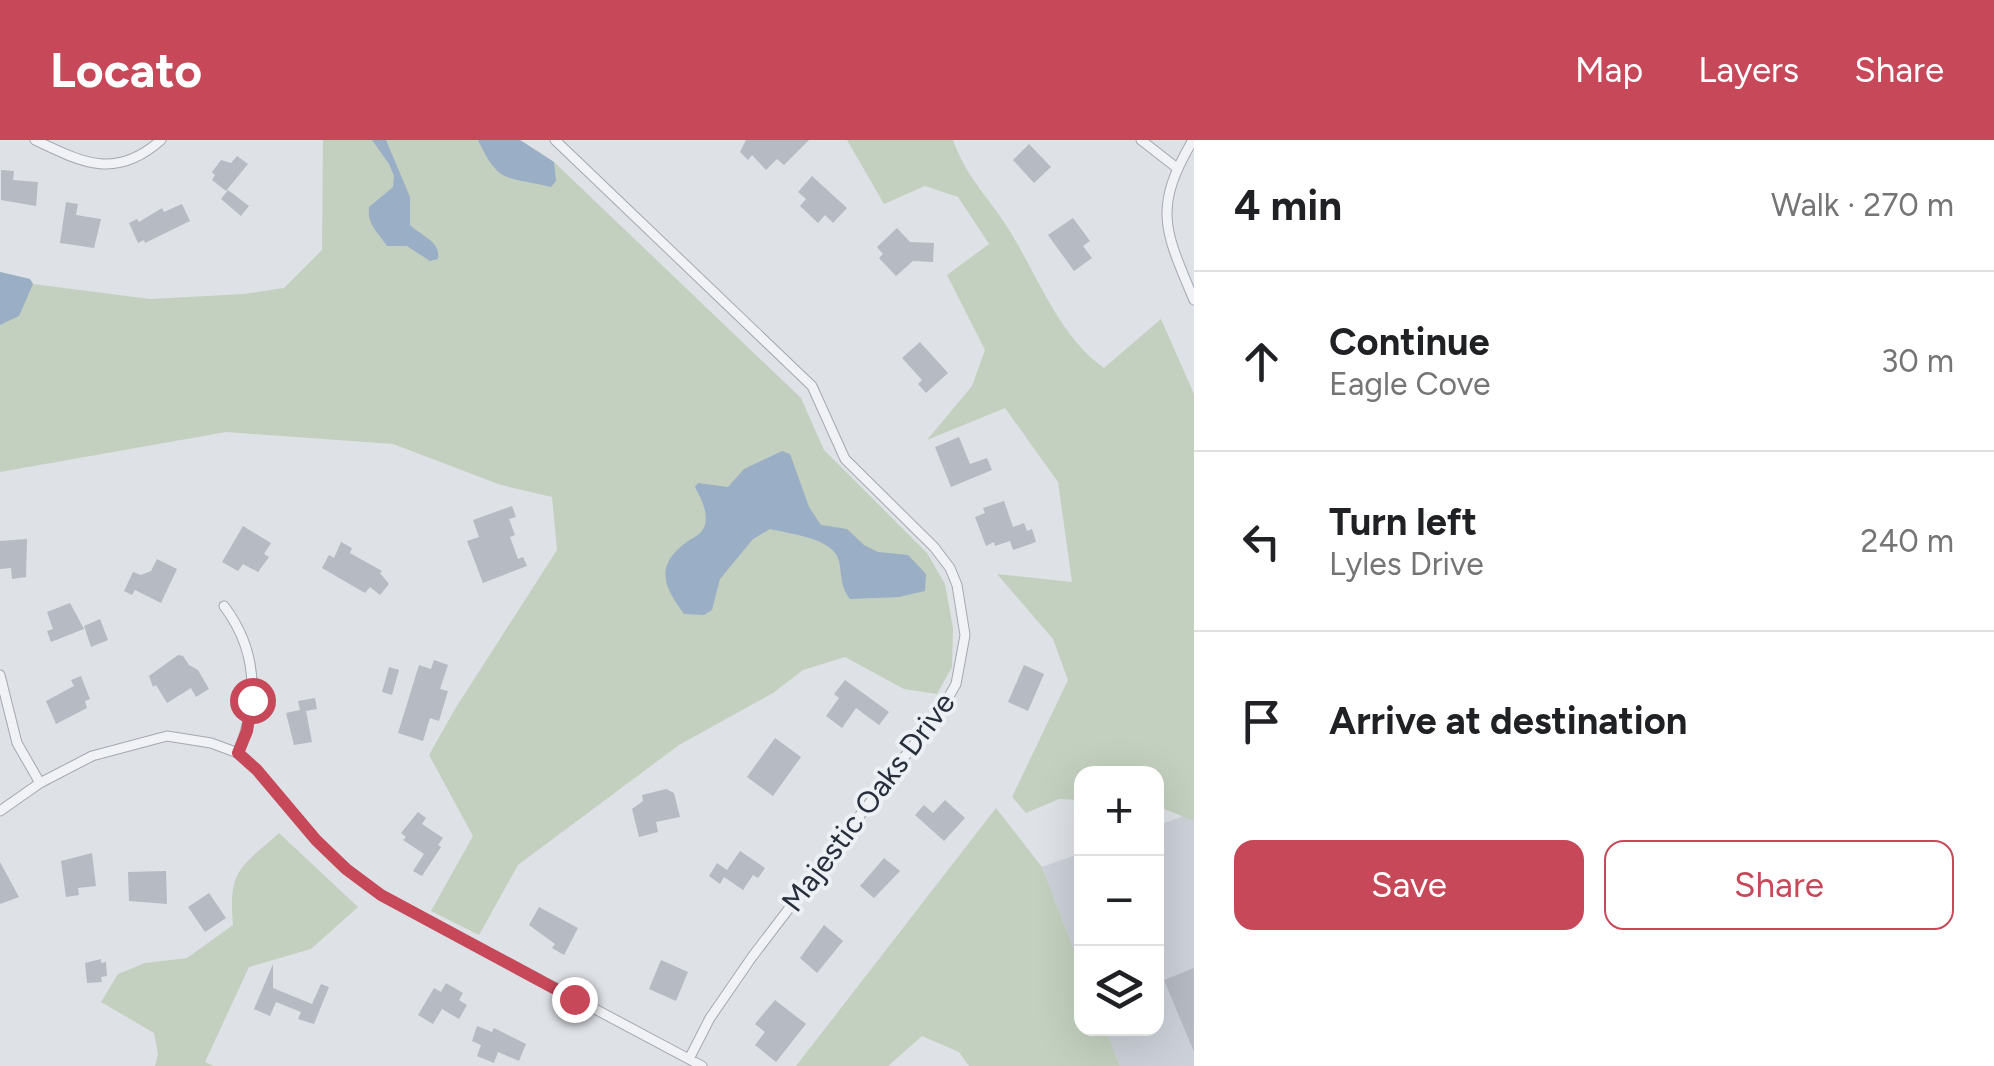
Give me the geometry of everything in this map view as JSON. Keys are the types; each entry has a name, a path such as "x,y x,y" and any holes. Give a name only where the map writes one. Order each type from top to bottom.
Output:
{"street":[{"path":"35,140 92,164 113,166 150,151 162,140"},
{"name":"Majestic Oaks Drive","path":"555,140 812,386 846,459 950,568 962,610 962,659 956,684 944,705 752,957 710,1018 689,1059"},
{"path":"1141,140 1177,168"},
{"path":"1193,140 1177,168 1168,202 1167,235 1194,300"},
{"path":"224,606 238,624 250,660 252,708 238,753"},
{"path":"0,675 18,743 40,783"},
{"path":"0,811 40,783 92,756 166,736 211,743 238,753 316,840 381,895 702,1066"}],"shaded area":[{"path":"1194,812 1194,1066 1120,1066 1108,1036 1164,1036 1164,823"},
{"path":"1074,856 1074,950 1042,867"}],"green space":[{"path":"323,140 520,140 554,162 801,398 824,450 927,553 945,584 953,628 952,667 937,694 904,689 845,657 803,670 773,693 679,745 518,865 479,935 431,911 473,836 429,755 557,550 552,497 501,485 393,444 226,432 0,472 0,272 30,279 33,284 150,299 284,288 322,250"},
{"path":"847,140 953,140 965,167 1011,233 1063,324 1104,368 1161,319 1194,394 1194,821 1164,809 1164,766 1074,766 1074,800 1059,799 1026,813 1012,797 1068,680 1053,639 997,574 1072,582 1058,482 1005,408 927,440 972,386 985,350 947,275 989,244 958,197 925,186 884,204"},
{"path":"996,808 1042,867 1074,950 1074,1036 1108,1036 1120,1066 969,1066 959,1052 922,1036 888,1066 796,1066"},
{"path":"279,833 358,907 311,949 249,967 205,1062 214,1066 155,1066 158,1054 154,1033 101,1002 118,974 145,963 187,958 233,925 233,892 240,871"}],"water":[{"path":"372,140 386,140 410,197 410,225 433,243 438,259 430,261 407,246 387,246 374,228 369,207 393,187 394,176"},
{"path":"478,140 520,140 554,162 556,181 551,187 498,172"},
{"path":"0,272 30,279 33,284 19,316 0,325"},
{"path":"782,451 790,454 809,507 821,525 847,529 878,552 908,555 926,574 925,591 899,597 850,599 839,561 829,547 810,538 770,529 753,539 720,579 712,610 704,615 684,614 665,575 670,558 705,525 705,510 695,487 698,483 728,487 744,469"}],"building":[{"path":"746,140 809,140 784,165 777,159 766,170 752,155 748,160 740,152"},
{"path":"1029,144 1051,167 1034,183 1013,160"},
{"path":"237,156 248,164 226,191 212,180 212,172 221,160 231,163"},
{"path":"1,170 14,171 13,180 38,182 36,206 1,200"},
{"path":"812,176 847,208 833,223 825,215 818,223 800,206 806,199 798,192"},
{"path":"228,190 249,206 241,216 221,199"},
{"path":"66,202 78,204 76,215 101,219 94,248 60,243"},
{"path":"182,204 190,221 138,243 129,223"},
{"path":"1073,218 1090,241 1083,246 1092,258 1074,271 1048,235"},
{"path":"897,228 910,242 934,243 933,262 913,261 896,276 879,258 883,254 877,247"},
{"path":"920,342 948,373 926,393 918,384 922,380 902,358"},
{"path":"959,437 970,464 987,458 992,470 951,487 935,447"},
{"path":"1004,501 1013,527 1024,523 1027,531 1032,529 1036,542 1013,550 1010,541 986,546 975,517 985,513 983,508"},
{"path":"512,506 516,517 509,519 515,535 510,537 518,559 523,557 527,566 483,583 467,541 479,537 473,520"},
{"path":"243,526 271,543 264,554 269,557 258,572 243,564 238,571 222,562"},
{"path":"27,539 26,577 12,579 11,568 0,569 0,541"},
{"path":"341,542 352,548 350,553 382,571 389,584 380,595 370,587 365,593 322,568 329,555 334,558"},
{"path":"157,559 177,569 161,603 135,590 132,595 124,591 133,572 141,575 151,571"},
{"path":"70,603 84,629 51,642 47,631 53,629 47,612"},
{"path":"100,619 108,640 91,647 84,626"},
{"path":"178,655 198,670 209,689 196,697 191,688 167,703 149,676"},
{"path":"434,660 448,665 440,689 448,691 439,721 430,718 423,741 398,733 419,665 431,669"},
{"path":"1024,665 1044,674 1028,711 1008,702"},
{"path":"389,667 399,670 392,695 382,692"},
{"path":"81,676 90,699 85,701 87,708 56,724 46,701 74,686 71,680"},
{"path":"845,680 889,712 879,725 856,708 842,728 826,716 839,698 834,694"},
{"path":"315,698 317,709 306,711 312,742 294,745 286,713 300,710 298,701"},
{"path":"775,738 801,757 773,796 747,777"},
{"path":"666,789 674,793 680,817 656,822 658,832 639,837 632,809 643,801 642,795"},
{"path":"945,800 965,818 944,841 915,815 924,805 933,813"},
{"path":"418,812 426,818 422,824 443,838 422,876 413,871 424,854 403,840 406,837 401,833"},
{"path":"740,851 765,868 758,878 753,875 743,890 724,877 720,884 709,876 717,863 727,870"},
{"path":"92,853 96,886 78,888 79,895 66,897 61,861"},
{"path":"884,858 900,871 874,898 860,886"},
{"path":"0,862 19,897 0,904"},
{"path":"166,871 167,904 129,901 128,872"},
{"path":"209,893 226,918 205,932 188,907"},
{"path":"539,907 578,928 564,955 529,925"},
{"path":"824,925 843,941 817,973 800,958"},
{"path":"101,959 101,963 106,962 107,976 101,977 102,982 87,983 85,963"},
{"path":"661,960 688,972 676,1001 649,989"},
{"path":"273,964 273,988 312,1004 321,984 329,987 314,1024 298,1019 301,1012 276,1002 270,1016 254,1009"},
{"path":"1194,968 1194,1052 1164,980"},
{"path":"446,983 463,993 459,1000 467,1005 459,1019 442,1009 433,1024 418,1015 434,988 441,992"},
{"path":"775,1000 806,1024 776,1062 755,1045 765,1032 755,1024"},
{"path":"477,1026 492,1032 494,1028 526,1044 519,1061 498,1052 494,1063 477,1056 481,1045 472,1041"}],"route":[{"path":"252,700 247,731 238,753 346,869 381,895 574,999"}]}
